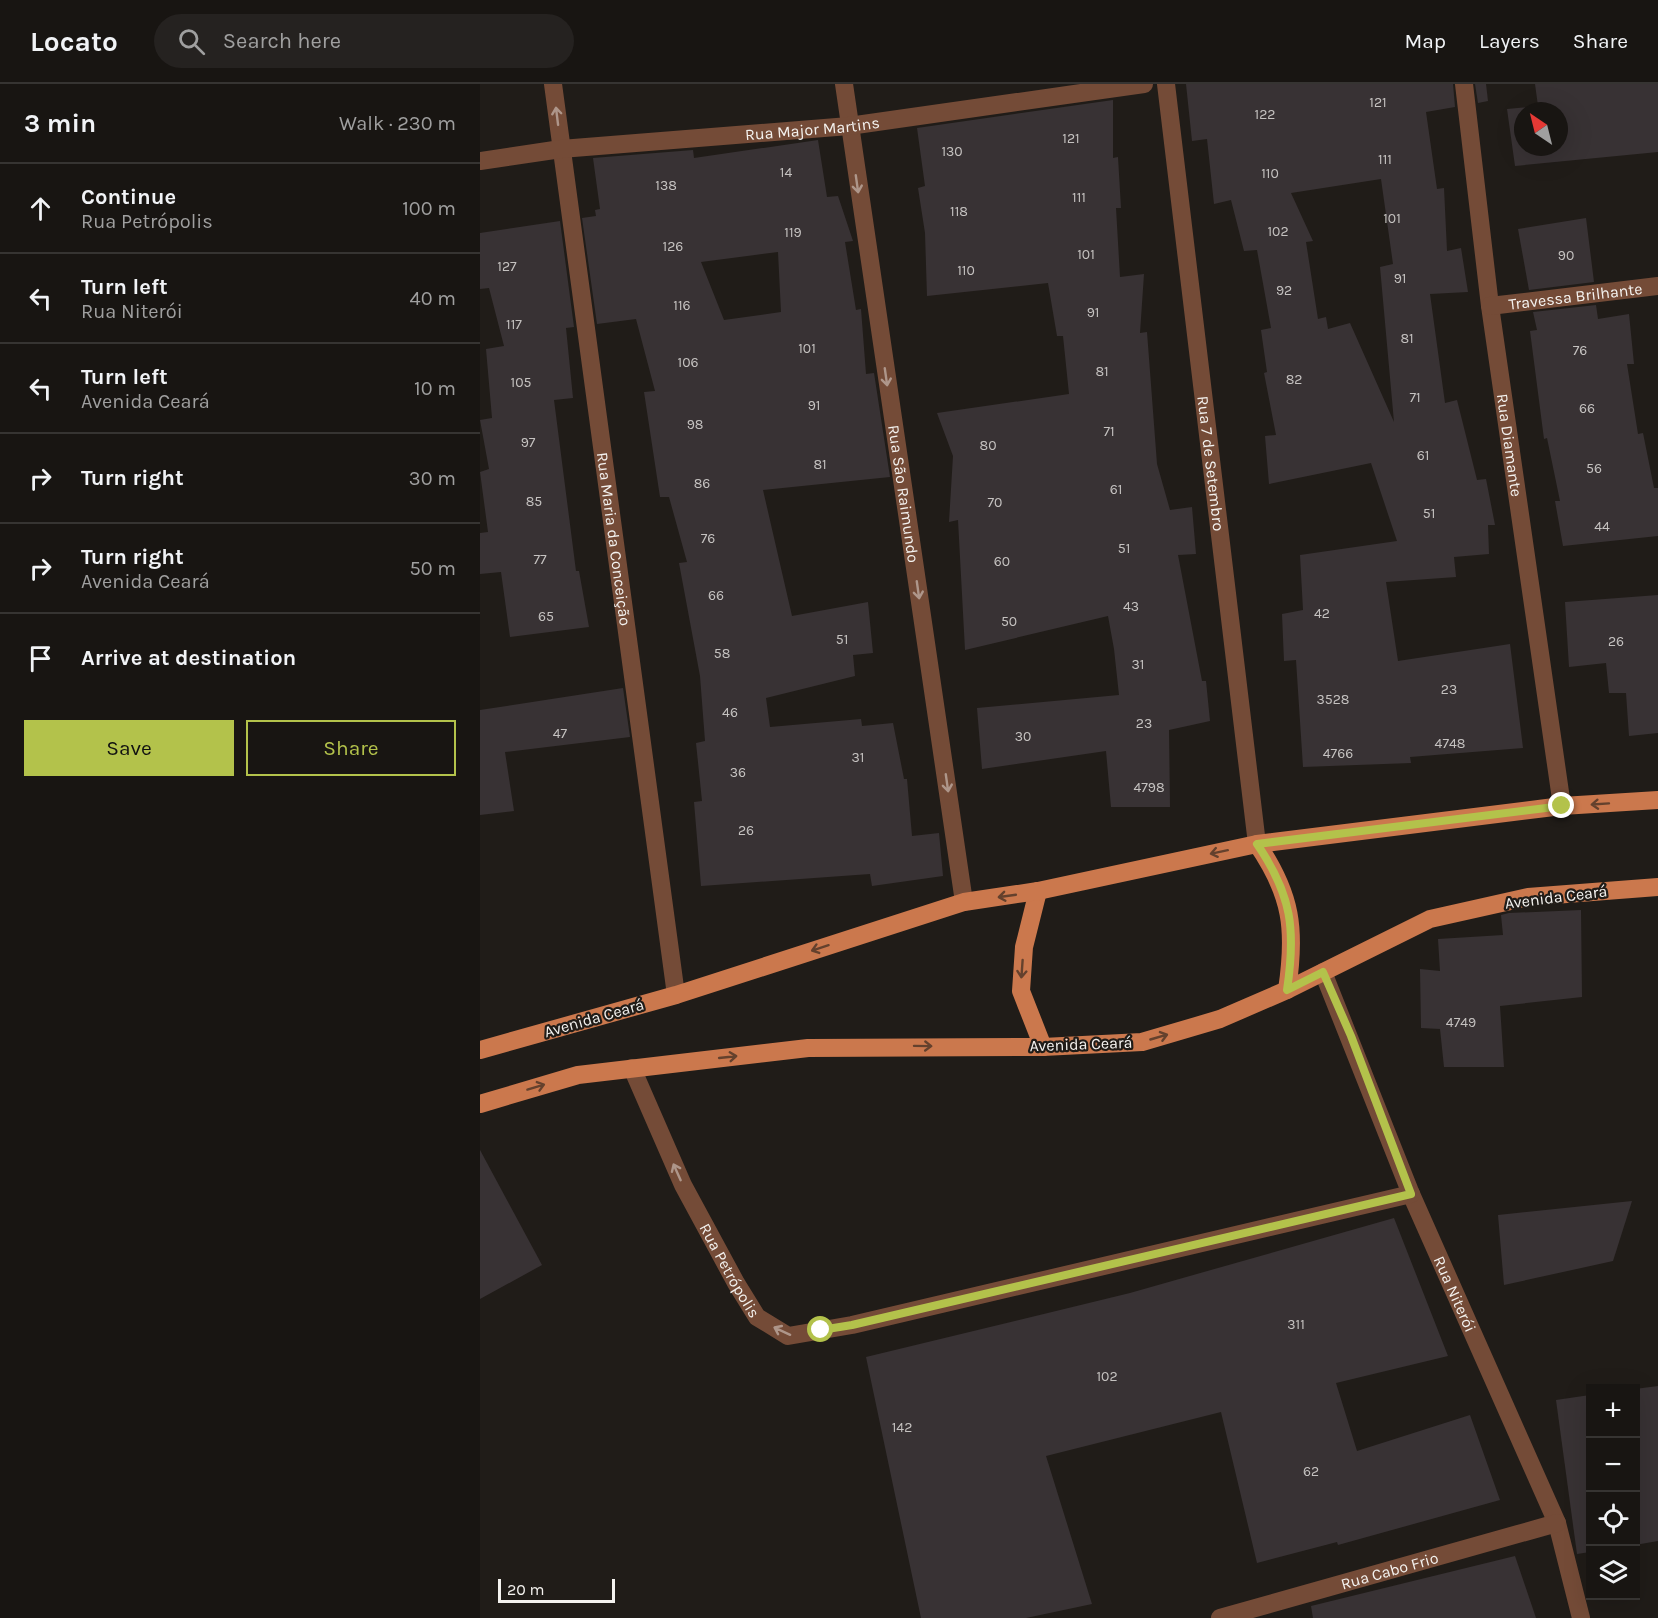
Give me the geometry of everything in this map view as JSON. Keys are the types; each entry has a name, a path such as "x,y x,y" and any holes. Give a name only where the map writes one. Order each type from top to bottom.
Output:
{"main road":[{"name":"Avenida Ceará","path":"480,1050 676,995 964,902 1038,891 1257,844 1562,806 1658,800"},
{"path":"1257,844 1276,872 1289,909 1293,951 1287,990"},
{"name":"Avenida Ceará","path":"480,1104 578,1075 808,1048 1043,1047 1142,1042 1220,1019 1287,990 1430,919 1528,897 1658,887"},
{"path":"1038,891 1024,947 1021,992 1043,1047"}],"street":[{"name":"Rua Maria da Conceição","path":"553,84 676,995"},
{"name":"Rua São Raimundo","path":"844,84 964,902"},
{"name":"Rua Major Martins","path":"480,161 561,149 849,126 1144,84"},
{"name":"Rua 7 de Setembro","path":"1166,84 1257,844"},
{"name":"Rua Diamante","path":"1464,84 1490,306 1562,806"},
{"name":"Travessa Brilhante","path":"1490,306 1658,286"},
{"name":"Rua Niterói","path":"1323,972 1351,1036 1411,1194 1557,1523 1581,1618"},
{"name":"Rua Petrópolis","path":"632,1068 683,1185 736,1283 757,1317 788,1336 852,1325 1411,1194"},
{"name":"Rua Cabo Frio","path":"1220,1618 1557,1523"}],"building":[{"path":"1186,84 1453,84 1455,107 1426,112 1437,189 1444,188 1447,251 1461,248 1468,292 1430,294 1445,403 1457,400 1477,480 1486,479 1495,525 1488,525 1489,554 1454,557 1456,577 1386,582 1398,661 1510,644 1523,748 1410,757 1411,763 1303,767 1296,660 1284,661 1282,614 1303,610 1300,555 1397,541 1371,463 1269,484 1265,436 1276,435 1264,373 1267,372 1261,330 1271,328 1257,250 1244,251 1231,200 1214,204 1207,139 1192,141","holes":["1381,179 1393,264 1380,267 1394,422 1350,323 1328,329 1326,317 1318,319 1306,242 1313,241 1291,193"]},
{"path":"1475,84 1486,84 1488,101 1478,103"},
{"path":"1535,84 1658,84 1658,152 1515,166 1507,109 1514,108 1514,156 1568,156 1568,102 1537,102"},
{"path":"1113,100 1113,158 1118,157 1121,208 1116,208 1120,277 1144,274 1140,333 1147,332 1157,464 1170,510 1192,507 1196,554 1178,555 1202,681 1206,681 1210,721 1169,730 1170,807 1111,807 1106,751 982,769 977,708 1119,695 1114,649 1108,616 965,650 958,520 949,522 953,456 937,413 1069,394 1063,336 1057,336 1048,283 927,296 925,233 918,188 925,186 917,128"},
{"path":"818,140 827,197 838,196 853,241 845,242 856,310 861,309 866,374 874,373 890,477 763,490 792,616 868,602 873,653 853,655 855,676 766,698 770,727 861,719 862,726 893,723 904,779 907,779 912,836 939,833 943,876 872,886 870,874 701,886 694,802 702,801 696,743 705,741 700,676 679,563 687,562 669,497 660,497 644,392 655,391 636,319 597,324 582,218 596,216 595,210 600,209 593,158 693,150 694,158","holes":["778,252 781,312 724,320 701,262"]},
{"path":"1586,218 1594,282 1529,290 1518,229"},
{"path":"560,221 574,327 566,328 573,398 554,400 576,571 579,571 589,627 510,637 501,572 480,574 480,533 488,532 480,472 489,469 480,420 492,418 486,349 504,346 489,288 480,289 480,233"},
{"path":"1596,305 1598,319 1629,314 1634,364 1627,364 1638,434 1643,433 1654,488 1658,488 1658,536 1563,546 1555,501 1560,501 1547,438 1544,439 1530,331 1537,330 1533,312"},
{"path":"1658,595 1658,733 1629,736 1626,693 1609,693 1606,663 1569,667 1565,602"},
{"path":"623,688 630,737 505,752 514,811 480,815 480,710"},
{"path":"1581,910 1582,997 1500,1006 1504,1067 1444,1067 1440,1029 1421,1028 1420,969 1440,971 1438,939 1503,935 1501,915 1509,913"},
{"path":"480,1150 542,1265 480,1299"},
{"path":"1632,1201 1613,1261 1504,1285 1498,1215"},
{"path":"1394,1218 1448,1356 1336,1383 1357,1451 1470,1415 1500,1500 1338,1545 1337,1542 1257,1563 1221,1412 1046,1456 1092,1604 1026,1618 921,1618 866,1357 1130,1293"},
{"path":"1658,1386 1658,1541 1640,1544 1640,1438 1640,1388"},
{"path":"1586,1396 1586,1553 1577,1554 1556,1400"},
{"path":"1515,1556 1536,1618 1313,1618 1311,1606"}],"route":[{"path":"821,1330 852,1325 1411,1194 1351,1036 1323,972 1287,990 1293,951 1289,909 1276,872 1257,844 1562,806"}]}
